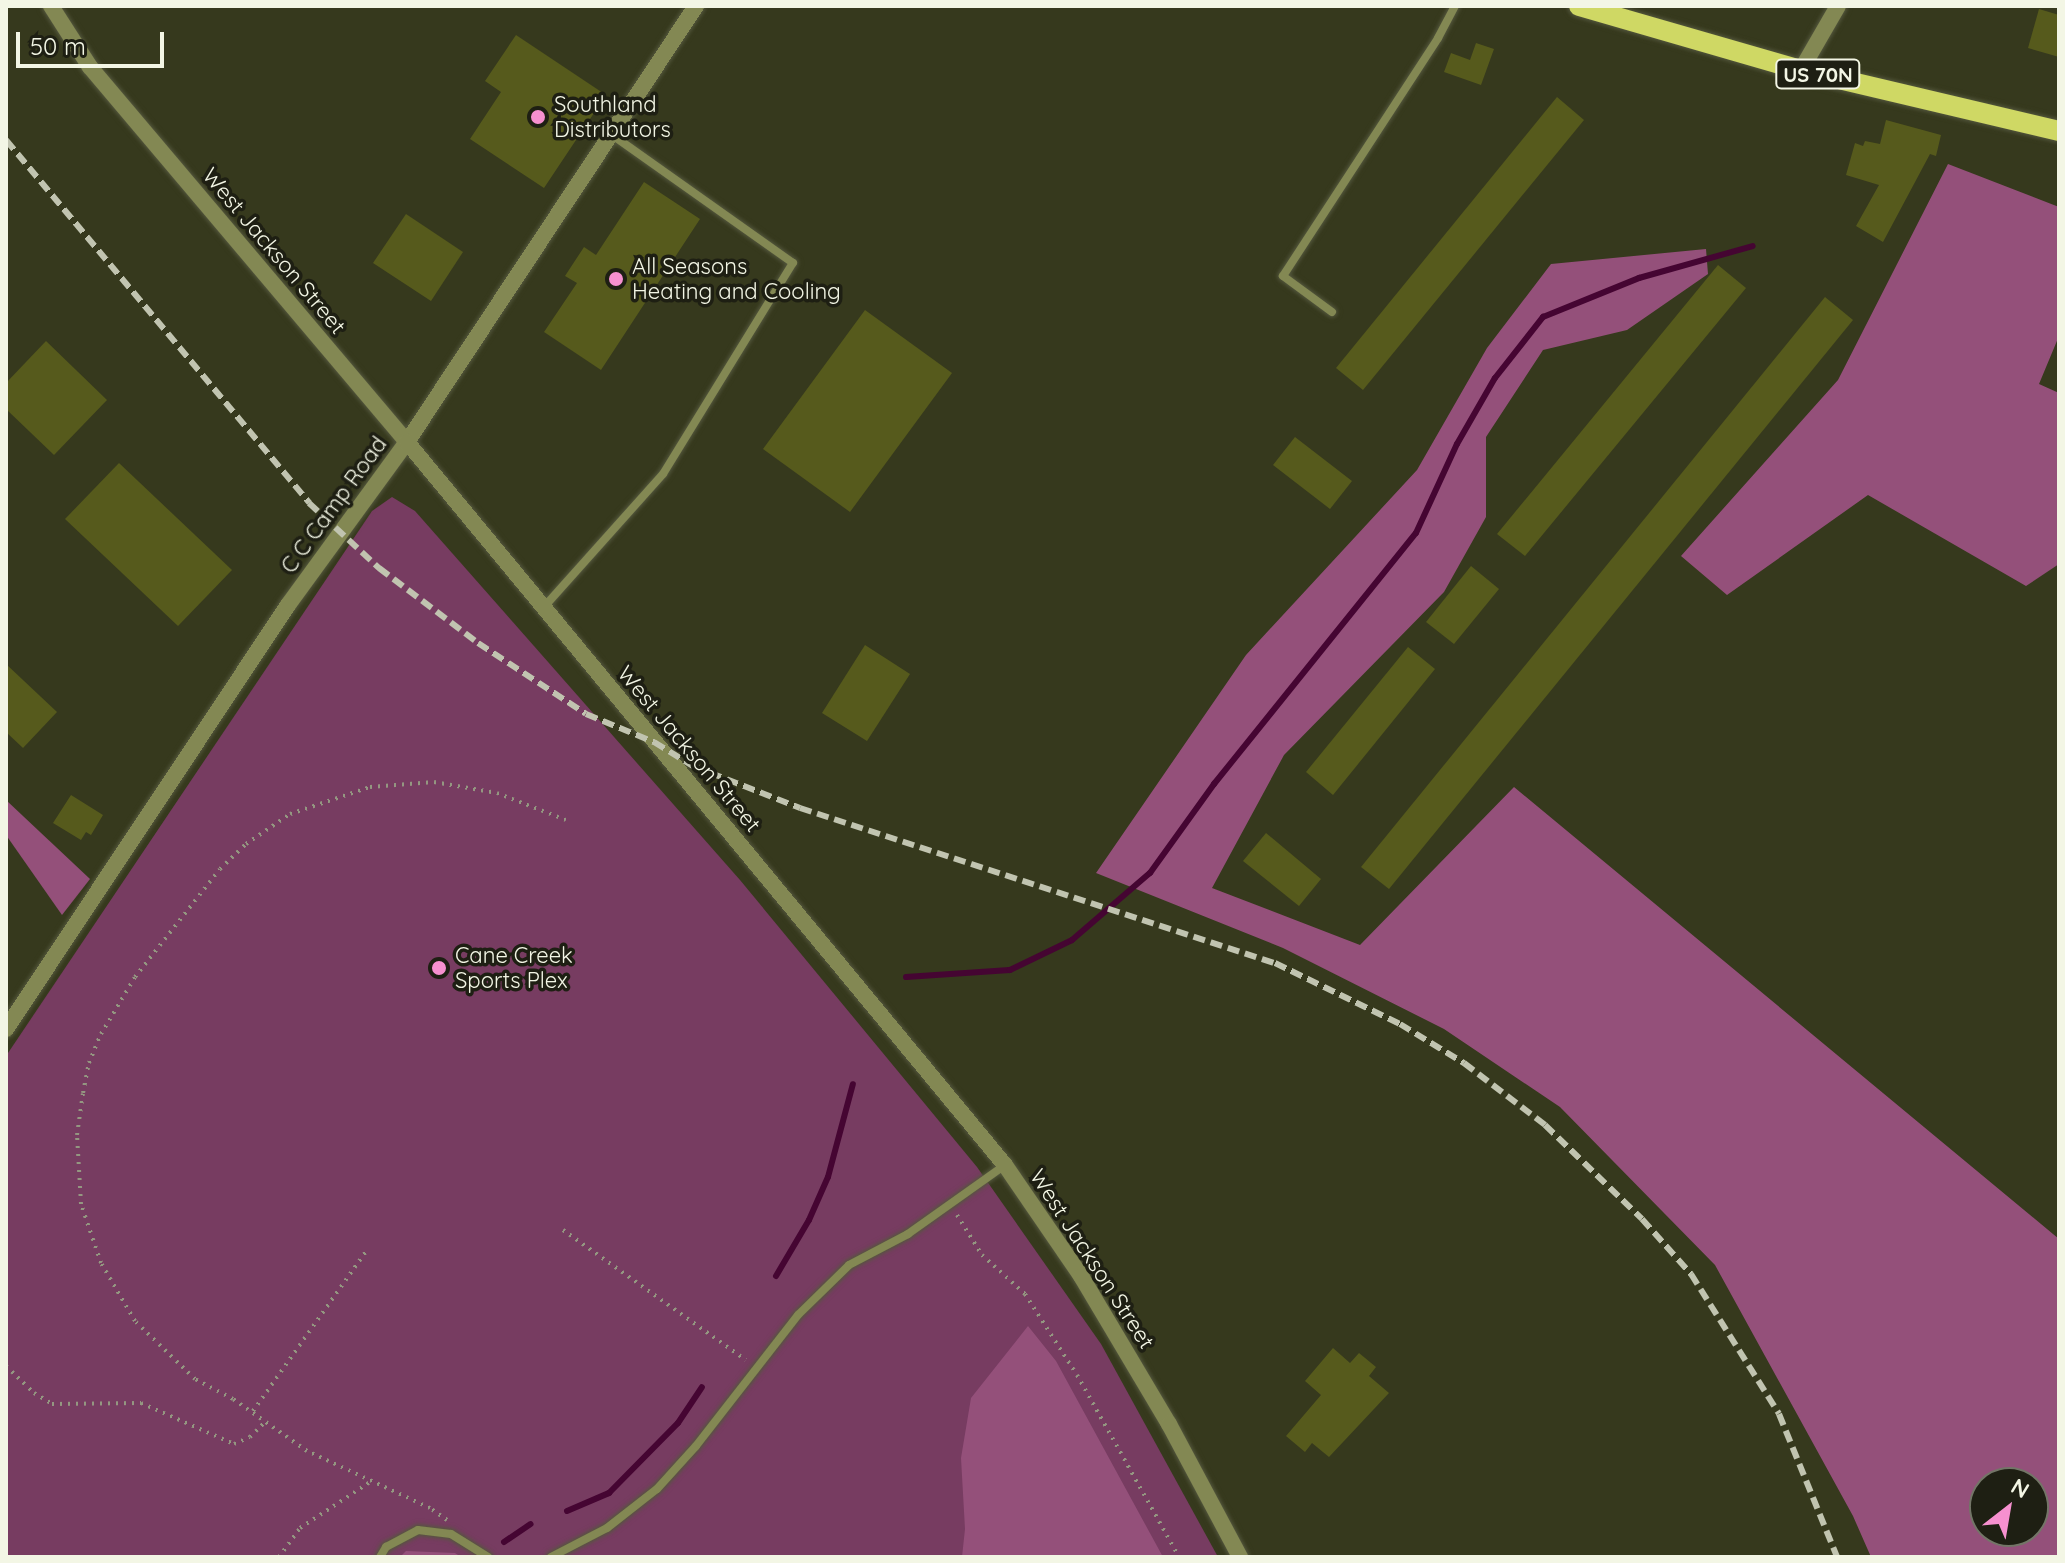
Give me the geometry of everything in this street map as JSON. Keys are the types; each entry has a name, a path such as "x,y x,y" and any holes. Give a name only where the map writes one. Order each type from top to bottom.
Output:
{"main road":[{"name":"US 70N","path":"1579,6 1801,70 2059,131"}],"street":[{"name":"West Jackson Street","path":"51,6 90,67 407,442 1005,1165 1081,1276 1169,1424 1240,1557"},
{"name":"C C Camp Road","path":"6,1029 288,605 407,442 696,6"},
{"path":"1801,70 1838,6"}],"lane":[{"path":"1332,312 1283,276 1438,38 1455,6"},
{"path":"543,608 663,474 793,263 611,134"},
{"path":"551,1557 607,1528 657,1489 696,1446 798,1315 849,1265 908,1234 1005,1165"},
{"path":"380,1557 386,1547 418,1530 451,1534 488,1557"}],"path":[{"path":"449,1522 430,1508 307,1451 252,1412 195,1379 135,1321 101,1263 81,1204 76,1170 83,1093 89,1063 101,1034 135,977 220,869 266,828 312,804 370,787 434,782 497,793 566,820"},
{"path":"956,1213 982,1255 1033,1305 1077,1375 1179,1557"},
{"path":"563,1230 751,1363"},
{"path":"252,1412 367,1250"},
{"path":"6,1366 34,1393 52,1404 141,1403 234,1444 250,1437 266,1421"},
{"path":"279,1557 300,1528 370,1482"}],"shaded area":[{"path":"1948,164 2059,207 2059,336 2039,384 2059,393 2059,564 2026,586 1868,495 1727,595 1681,556 1838,380"},
{"path":"1706,249 1708,274 1627,330 1543,350 1486,437 1486,517 1444,592 1284,755 1212,888 1360,945 1514,787 2059,1239 2059,1557 1871,1557 1853,1516 1715,1265 1560,1107 1444,1029 1283,948 1096,873 1246,655 1417,470 1487,348 1551,264"},
{"name":"Cane Creek Sports Plex","path":"392,497 415,511 740,880 977,1167 1101,1344 1218,1557 6,1557 6,1056 372,511"},
{"path":"6,800 90,879 62,915 6,835"},
{"path":"1028,1326 1056,1361 1163,1557 962,1557 965,1529 961,1458 971,1398"},
{"path":"406,1551 455,1553 461,1557 400,1557"}],"building":[{"path":"2039,9 2059,15 2059,57 2028,48"},
{"name":"Southland Distributors","path":"516,35 606,95 544,188 470,139 501,92 485,81"},
{"path":"1476,43 1494,49 1481,85 1444,72 1451,53 1470,60"},
{"path":"1557,97 1584,120 1363,390 1336,368"},
{"path":"1886,120 1941,135 1936,156 1930,154 1883,242 1856,226 1879,185 1846,175 1855,143 1863,146 1865,141 1880,144"},
{"name":"All Seasons Heating and Cooling","path":"644,182 700,219 601,370 544,332 577,283 565,276 584,247 596,255"},
{"path":"406,214 463,252 431,301 373,263"},
{"path":"1718,265 1746,288 1525,556 1497,534"},
{"path":"1825,297 1853,320 1389,889 1361,867"},
{"path":"865,310 952,373 850,512 763,449"},
{"path":"46,341 107,400 54,455 6,409 6,383"},
{"path":"1295,437 1352,481 1330,509 1273,465"},
{"path":"119,463 232,570 178,626 65,519"},
{"path":"1471,566 1499,589 1454,644 1426,622"},
{"path":"865,645 910,674 867,741 822,713"},
{"path":"1408,647 1435,669 1333,795 1306,772"},
{"path":"6,664 57,712 23,748 6,732"},
{"path":"71,795 103,815 91,835 86,832 81,840 53,823"},
{"path":"1266,833 1321,879 1299,906 1243,861"},
{"path":"1333,1348 1350,1363 1359,1353 1376,1367 1369,1376 1389,1393 1329,1457 1312,1443 1305,1452 1286,1436 1321,1395 1305,1381"}],"waterway":[{"path":"906,977 1010,970 1072,940 1150,873 1214,784 1416,533 1457,444 1495,378 1543,317 1639,278 1753,246"},
{"path":"776,1276 809,1220 828,1177 853,1084"},
{"path":"567,1511 609,1493 678,1423 702,1387"},
{"path":"504,1542 531,1524"}],"railway":[{"path":"6,140 309,503 379,568 478,643 586,714 654,742 693,766 800,808 1275,963 1400,1024 1464,1063 1545,1125 1642,1219 1691,1274 1779,1414 1837,1557"}],"place":[{"name":"Southland Distributors","path":"538,117"},
{"name":"All Seasons Heating and Cooling","path":"616,279"},
{"name":"Cane Creek Sports Plex","path":"439,968"}]}
